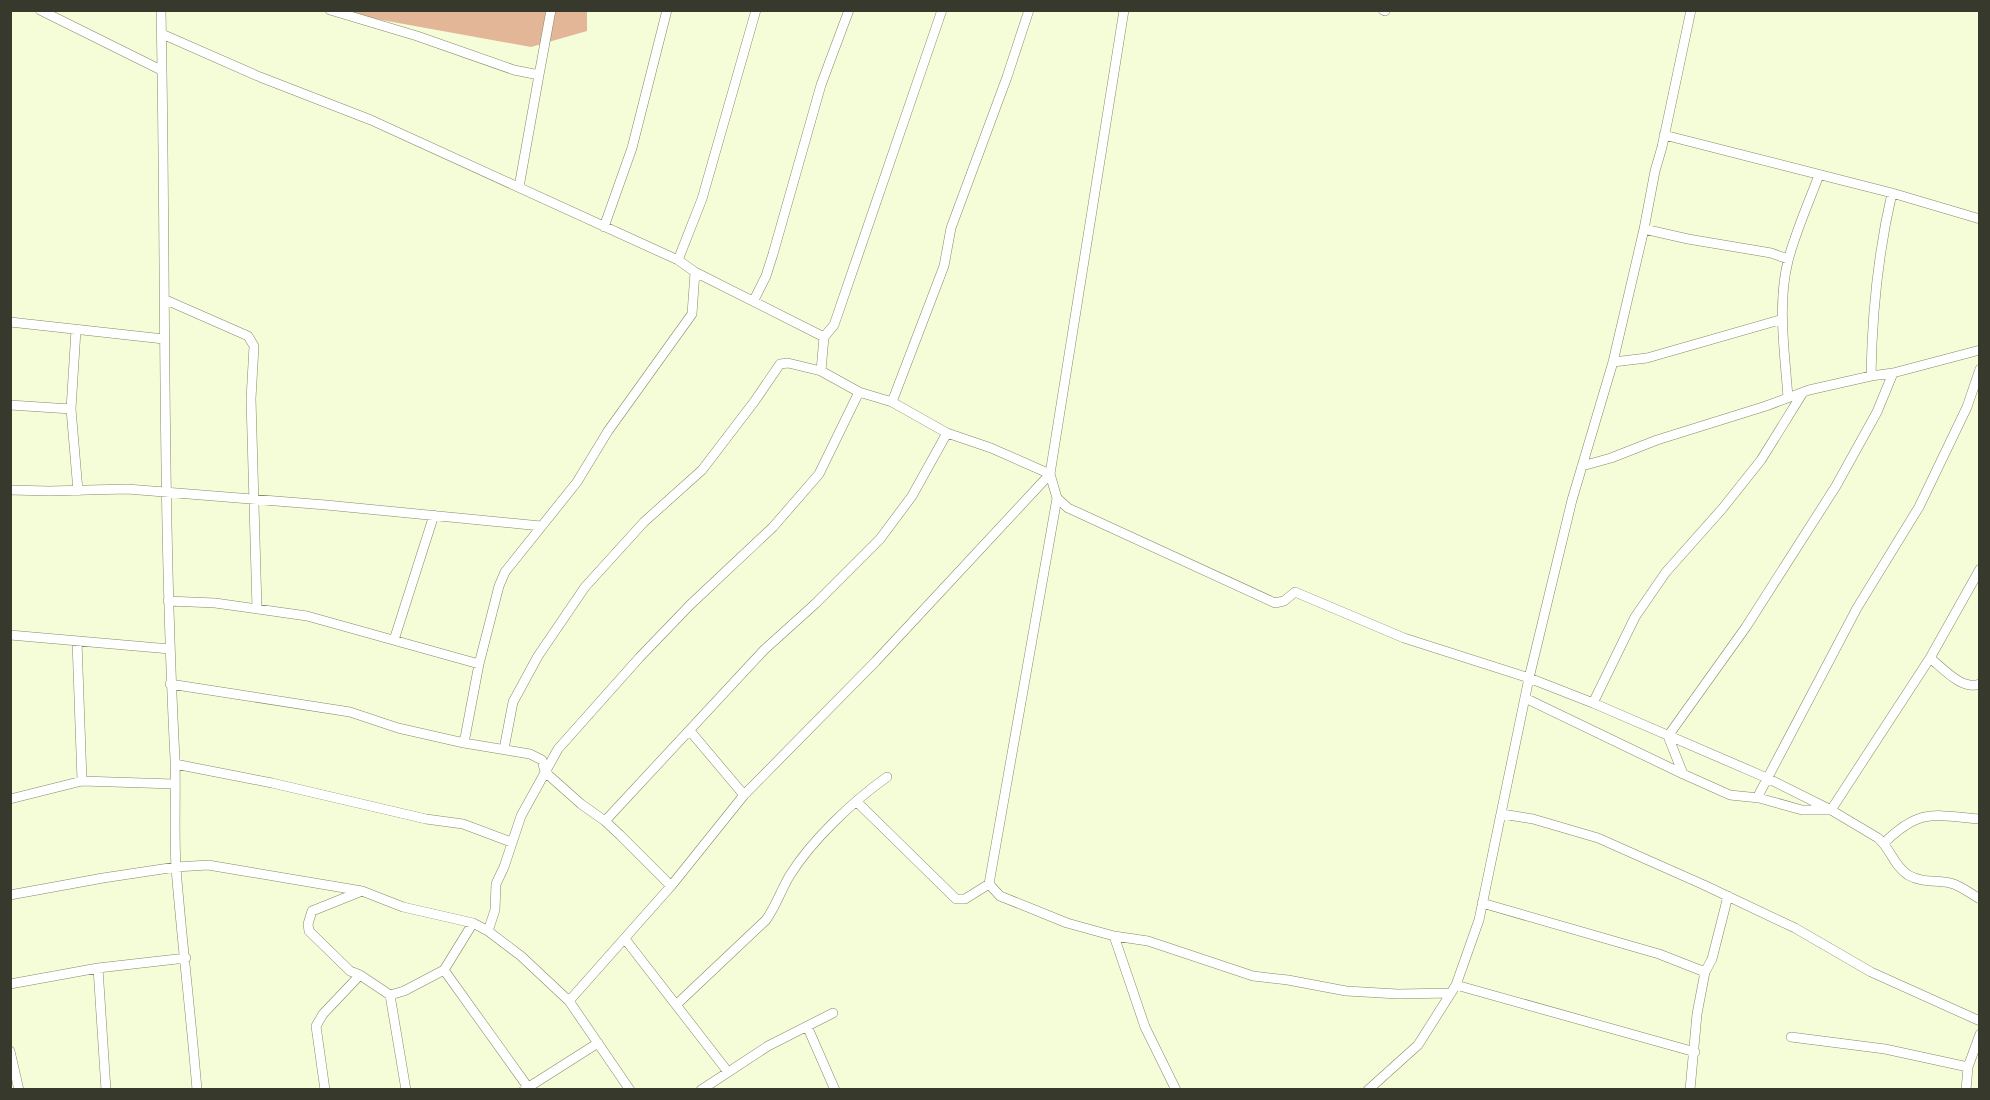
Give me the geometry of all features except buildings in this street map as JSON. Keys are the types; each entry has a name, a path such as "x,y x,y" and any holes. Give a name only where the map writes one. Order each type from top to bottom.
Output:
{"street":[{"path":"40,10 161,70"},
{"path":"161,10 166,300 164,339 166,492 176,867 197,1089"},
{"path":"330,10 417,36 514,70 539,75"},
{"path":"519,187 551,10"},
{"path":"604,227 632,148 667,10"},
{"path":"678,260 702,199 756,10"},
{"path":"754,300 770,265 821,86 849,10"},
{"path":"821,371 824,338 834,325 942,10"},
{"path":"892,402 944,266 951,228 1007,77 1029,10"},
{"path":"857,802 956,899 965,899 989,884 1057,498 1050,474 1124,10"},
{"path":"1368,1089 1418,1045 1454,989 1473,940 1502,814 1529,678 1572,500 1613,362 1691,10"},
{"path":"162,34 251,74 371,120 582,215 678,260 695,272 754,300 824,338"},
{"path":"1665,135 1892,193 1980,219"},
{"path":"1788,398 1783,319 1788,260 1819,175"},
{"path":"1871,376 1877,276 1882,236 1892,193"},
{"path":"1644,229 1771,253 1788,260"},
{"path":"464,743 479,664 499,586 505,572 577,482 608,431 692,314 695,272"},
{"path":"166,300 248,336 254,346 251,399 257,609"},
{"path":"1613,362 1647,358 1783,319"},
{"path":"10,322 164,339"},
{"path":"76,330 71,409 78,490"},
{"path":"1582,466 1809,390 1871,376 1893,374 1980,350"},
{"path":"504,749 513,702 538,656 585,587 644,522 702,470 780,364 788,363 821,371 859,392 892,402 947,433 991,448 1050,474"},
{"path":"1757,798 1857,608 1919,507 1967,407 1980,369"},
{"path":"1668,736 1746,627 1836,486 1877,412 1893,374"},
{"path":"488,931 495,910 496,884 521,816 558,749 639,658 690,605 773,527 819,474 859,392"},
{"path":"1593,703 1635,616 1666,572 1722,509 1761,460 1802,394"},
{"path":"10,405 71,409"},
{"path":"605,821 764,650 815,604 880,538 912,496 947,433"},
{"path":"569,1001 625,939 744,795 876,661 1050,474"},
{"path":"10,490 127,489 541,526"},
{"path":"1057,498 1068,508 1275,603 1284,601 1295,592 1404,638 1529,678 1593,703 1767,778 1863,828 1884,843 1893,861 1907,874 1920,880 1952,884 1980,899"},
{"path":"394,640 434,515"},
{"path":"1832,810 1930,658 1980,569"},
{"path":"168,601 215,603 307,616 479,664"},
{"path":"10,635 170,648"},
{"path":"77,641 82,781"},
{"path":"1930,658 1963,684 1976,686 1980,684"},
{"path":"170,684 350,712 398,728 464,743 530,754 542,760 545,772 581,804 605,821 670,886"},
{"path":"1525,698 1730,795 1757,798 1802,810 1832,810"},
{"path":"690,730 744,795"},
{"path":"1668,736 1683,774"},
{"path":"175,764 272,783 426,819 463,824 511,842"},
{"path":"677,1004 766,920 790,875 807,852 857,802 887,777"},
{"path":"10,799 82,781 174,784"},
{"path":"1502,814 1533,819 1598,838 1795,928 1870,972 1980,1021"},
{"path":"1884,843 1922,816 1940,815 1980,819"},
{"path":"10,896 176,867 208,865 362,891 403,907 473,923 488,931 521,956 569,1001 630,1089"},
{"path":"989,884 1000,896 1067,923 1114,936 1148,941 1253,976 1346,991 1398,994 1454,989 1695,1052"},
{"path":"362,891 312,911 308,928 350,971 390,994 404,991 444,970 473,923"},
{"path":"1690,1089 1695,1052 1696,1014 1728,896"},
{"path":"1482,903 1659,954 1706,972"},
{"path":"1114,936 1145,1027 1176,1089"},
{"path":"625,939 728,1072"},
{"path":"10,984 98,968 186,958"},
{"path":"98,968 106,1089"},
{"path":"444,970 528,1088 598,1043"},
{"path":"325,1089 316,1026 323,1014 360,975"},
{"path":"390,994 406,1089"},
{"path":"701,1089 768,1046 833,1013"},
{"path":"807,1026 835,1089"},
{"path":"1966,1089 1968,1067 1980,1034"},
{"path":"1791,1037 1885,1049 1968,1067"},
{"path":"10,1051 19,1089"},
{"path":"1379,1080 1384,1089"}],"shaded area":[{"path":"332,11 587,11 587,31 531,47"}]}
